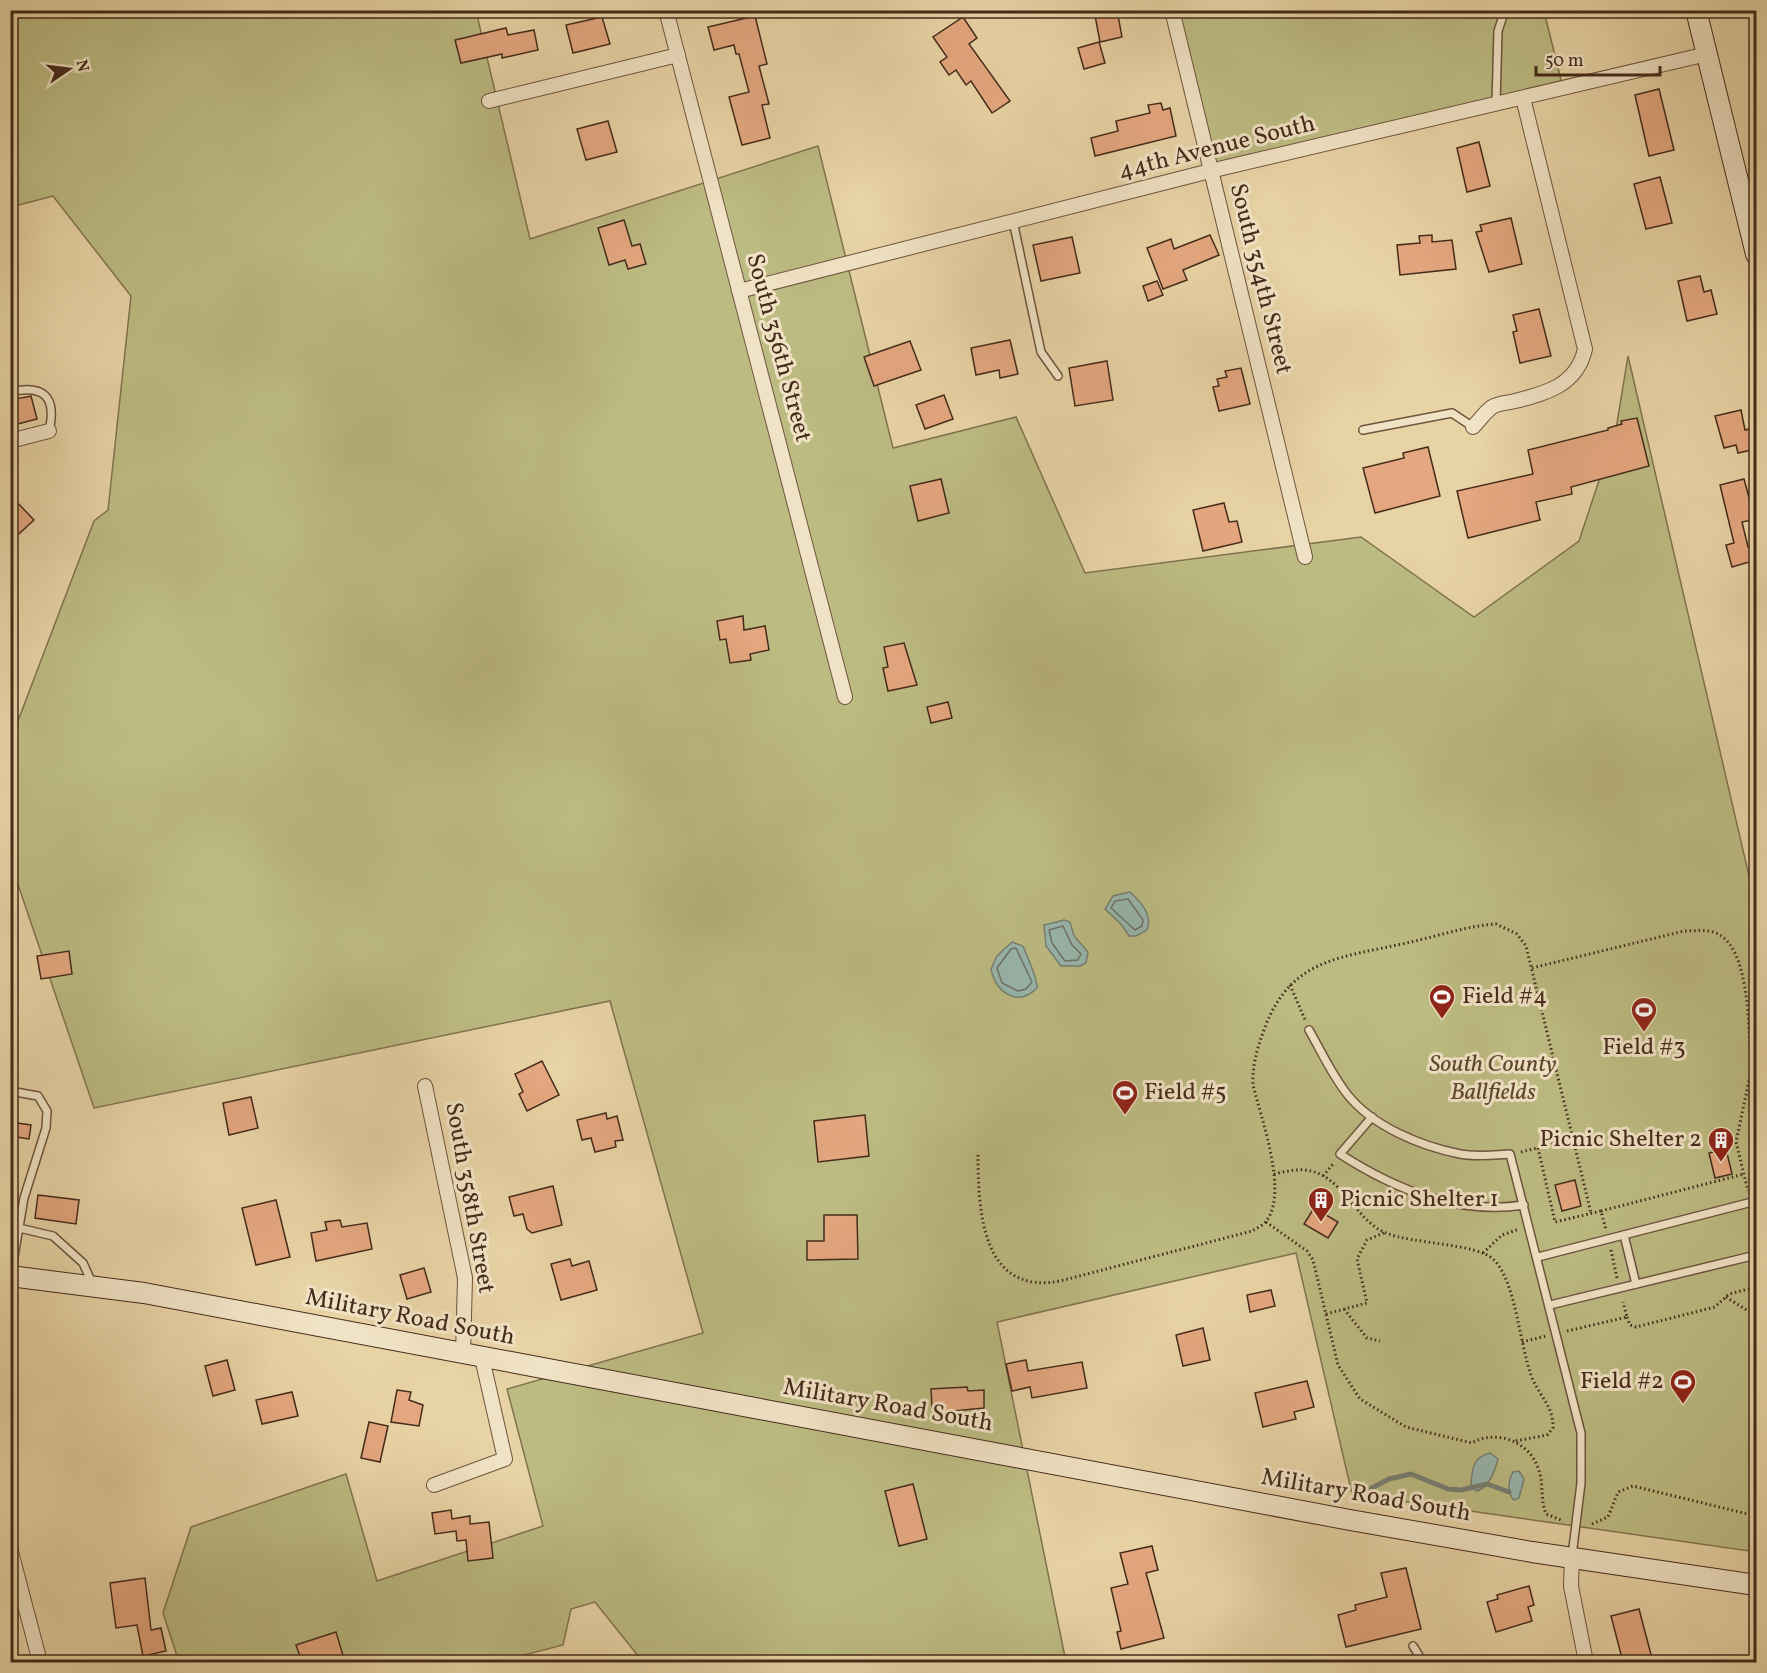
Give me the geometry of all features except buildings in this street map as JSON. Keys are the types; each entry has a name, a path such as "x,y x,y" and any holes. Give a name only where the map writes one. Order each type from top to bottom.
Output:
{"main road":[{"path":"1696,10 1756,254"},
{"name":"Military Road South","path":"11,1276 144,1293 1361,1522 1756,1586"}],"street":[{"name":"South 356th Street","path":"666,10 845,697"},
{"name":"South 354th Street","path":"1172,10 1305,557"},
{"name":"44th Avenue South","path":"739,291 1210,171 1707,54"},
{"path":"489,102 678,55"},
{"path":"1473,427 1493,406 1547,393 1562,386 1573,376 1582,361 1585,350 1522,98"},
{"path":"10,441 49,431"},
{"name":"South 358th Street","path":"425,1086 465,1278 472,1356 505,1459 434,1485"},
{"path":"10,1548 15,1583 40,1662"},
{"path":"1572,1557 1570,1586 1586,1662"}],"lane":[{"path":"1496,104 1498,31 1505,10"},
{"path":"1013,221 1041,351 1058,375"},
{"path":"10,392 27,388 37,389 45,394 52,418 49,431"},
{"path":"1363,430 1452,413 1473,427"},
{"path":"1310,1030 1347,1094 1372,1117 1412,1138 1461,1154 1510,1154 1581,1433 1581,1483 1572,1557"},
{"path":"10,1091 38,1096 47,1112 46,1128 24,1198 11,1276"},
{"path":"1372,1117 1340,1154 1373,1175 1427,1197 1486,1208 1524,1205"},
{"path":"1538,1257 1756,1201"},
{"path":"19,1228 53,1236 82,1263 93,1286"},
{"path":"1624,1235 1636,1284"},
{"path":"1550,1305 1756,1255"},
{"path":"1413,1646 1423,1662"}],"path":[{"path":"978,1155 981,1210 992,1251 1008,1273 1024,1281 1042,1284 1060,1281 1240,1235 1266,1222 1275,1201 1274,1174 1253,1085 1252,1068 1270,1014 1278,998 1290,985 1311,969 1337,959 1496,924 1517,934 1523,940 1532,968 1591,1213"},
{"path":"1532,968 1684,932 1704,930 1718,933 1729,942 1737,953 1742,971 1751,1059 1751,1071 1736,1137 1749,1196"},
{"path":"1290,985 1310,1030"},
{"path":"1510,1154 1573,1139"},
{"path":"1538,1148 1556,1222 1744,1174"},
{"path":"1323,1176 1340,1154"},
{"path":"1274,1174 1303,1169 1323,1176 1343,1191 1363,1216 1386,1232 1423,1243 1482,1253 1492,1258 1502,1270 1531,1376 1553,1412 1553,1428 1547,1435 1514,1441"},
{"path":"1601,1211 1606,1232"},
{"path":"1753,1213 1756,1227"},
{"path":"1266,1222 1306,1251 1313,1260 1338,1365 1360,1399 1406,1427 1472,1443 1482,1437 1498,1435 1514,1441 1539,1468 1546,1514 1561,1520"},
{"path":"1482,1253 1502,1235 1529,1226"},
{"path":"1326,1314 1367,1303 1357,1259 1367,1240 1386,1232"},
{"path":"1610,1248 1619,1283"},
{"path":"1623,1302 1630,1325 1636,1327 1715,1307 1726,1297 1756,1287"},
{"path":"1726,1297 1756,1316"},
{"path":"1344,1309 1367,1338 1380,1341"},
{"path":"1522,1342 1627,1317"},
{"path":"1592,1524 1608,1517 1618,1492 1633,1486 1756,1516"}],"green space":[{"name":"South County Ballfields","path":"11,11 476,11 530,239 818,146 893,448 1016,417 1085,573 1361,537 1474,617 1579,541 1616,429 1628,356 1756,906 1756,1552 1352,1494 1296,1253 997,1322 1066,1662 643,1662 595,1602 571,1609 563,1645 497,1662 179,1662 163,1613 191,1527 346,1474 377,1581 543,1526 507,1389 703,1333 610,1001 94,1108 11,864 10,742 94,521 108,510 131,296 53,196 11,207"},
{"path":"1172,11 1544,11 1563,88 1210,171"}],"water":[{"path":"1130,892 1142,904 1148,919 1147,930 1136,936 1129,936 1121,924 1105,909 1113,896"},
{"path":"1064,920 1070,922 1074,936 1088,952 1086,963 1080,966 1061,966 1046,946 1044,925"},
{"path":"1012,942 1023,946 1037,984 1037,988 1022,997 1008,995 1002,990 991,969 997,956"},
{"path":"1490,1453 1498,1459 1495,1469 1484,1487 1476,1491 1471,1486 1474,1465 1484,1455"},
{"path":"1519,1471 1524,1479 1519,1498 1514,1500 1510,1494 1509,1483 1513,1472"}],"waterway":[{"path":"1370,1489 1389,1479 1411,1474 1448,1489 1461,1490 1487,1484 1509,1492"}],"place":[{"name":"Field #4","path":"1442,1020"},
{"name":"Field #3","path":"1644,1033"},
{"name":"Field #5","path":"1125,1116"},
{"name":"Picnic Shelter 2","path":"1721,1163"},
{"name":"Picnic Shelter 1","path":"1321,1223"},
{"name":"Field #2","path":"1683,1405"}]}
